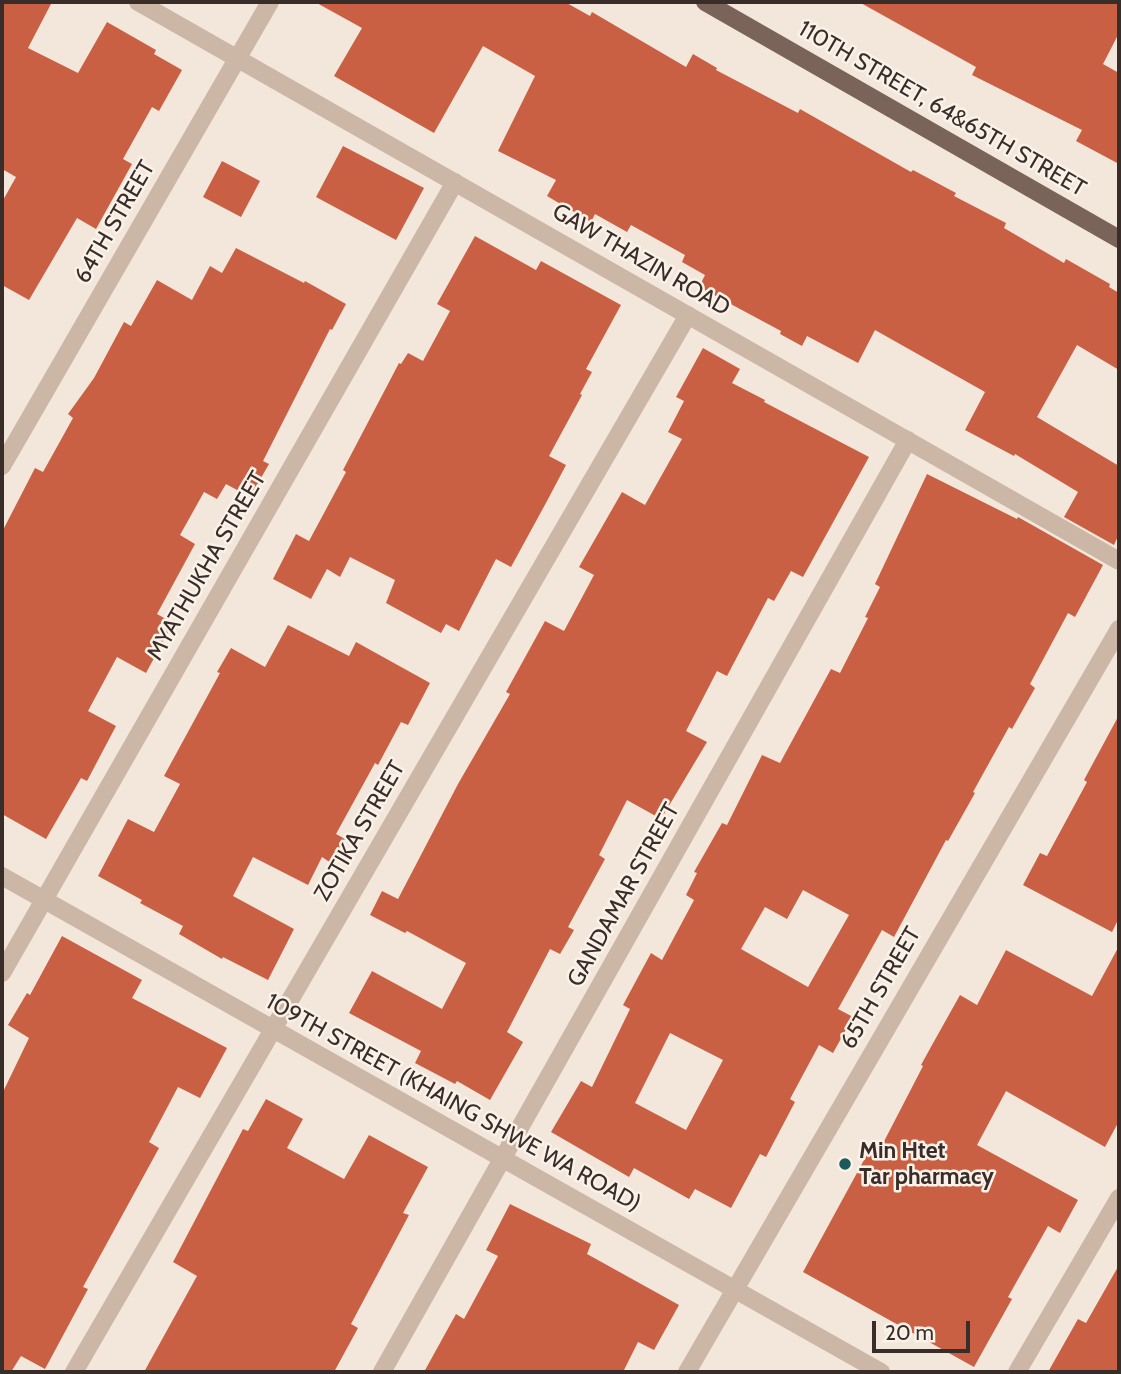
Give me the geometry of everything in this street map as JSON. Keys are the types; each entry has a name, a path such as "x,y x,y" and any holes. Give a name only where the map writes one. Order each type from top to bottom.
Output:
{"main road":[{"name":"110TH STREET, 64&65TH STREET","path":"705,2 1119,239"}],"street":[{"name":"GAW THAZIN ROAD","path":"138,2 1119,561"},
{"name":"64TH STREET","path":"2,466 270,2"},
{"name":"MYATHUKHA STREET","path":"2,973 455,182"},
{"name":"ZOTIKA STREET","path":"74,1372 688,315"},
{"name":"GANDAMAR STREET","path":"382,1372 908,440"},
{"name":"65TH STREET","path":"687,1372 1119,629"},
{"name":"109TH STREET (KHAING SHWE WA ROAD)","path":"2,877 881,1372"},
{"path":"1017,1372 1119,1198"}],"building":[{"path":"2,2 52,2 28,48 78,73 107,22 156,50 154,54 182,70 159,111 152,107 123,159 132,164 96,229 77,218 29,300 2,285 2,202 16,177 2,169"},
{"path":"315,2 565,2 590,16 592,12 686,67 693,54 717,68 716,70 798,113 800,109 911,172 913,170 956,193 954,196 1006,223 1004,228 1064,263 1066,259 1110,284 1109,287 1119,293 1119,370 1077,345 1037,417 1119,466 1119,534 1114,545 1064,517 1078,492 1015,454 1014,456 965,430 985,392 875,330 858,363 807,336 802,346 780,334 781,331 699,287 705,275 682,262 685,255 631,225 627,232 595,214 591,222 547,196 556,180 498,151 535,76 483,46 434,133 334,76 362,28"},
{"path":"859,2 1119,2 1119,33 1103,64 1119,73 1119,164 1076,141 1082,130 972,75 976,67"},
{"path":"343,146 424,188 396,240 316,197"},
{"path":"222,161 260,181 241,217 203,197"},
{"path":"475,236 536,270 541,261 621,305 586,369 592,372 549,456 566,465 511,567 496,559 459,631 446,624 441,633 386,603 395,580 350,557 340,577 327,569 311,599 273,579 296,534 309,541 399,363 401,364 408,353 423,361 450,311 437,304"},
{"path":"236,248 346,304 332,330 330,329 263,461 269,464 250,497 226,484 217,499 204,492 180,535 195,544 157,614 173,623 146,673 117,657 88,711 116,726 87,781 81,778 46,839 2,814 2,532 35,468 43,472 73,418 68,414 94,378 124,322 131,326 157,280 192,300 210,266 222,273"},
{"path":"703,348 740,369 732,383 869,457 803,577 791,571 774,601 768,598 727,676 717,671 686,731 707,742 661,819 627,800 599,855 605,859 568,927 574,930 560,954 550,949 507,1032 523,1042 490,1100 457,1081 455,1084 415,1063 421,1051 349,1013 372,971 442,1009 466,963 407,931 405,933 370,915 382,891 398,899 458,784 510,694 506,692 545,621 564,631 594,575 579,567 622,492 645,505 682,439 668,432 684,401 676,397"},
{"path":"927,474 1017,519 1018,517 1103,565 1075,617 1068,613 1030,684 1035,688 1012,729 1009,727 894,937 882,930 838,1009 853,1017 833,1053 819,1045 790,1099 795,1102 766,1157 760,1154 731,1208 695,1189 689,1199 634,1168 629,1177 551,1132 581,1081 592,1087 630,1009 623,1005 651,953 662,960 694,900 686,895 697,873 694,872 722,823 727,825 762,755 780,763 831,669 840,673 868,618 865,617 880,587 875,584","holes":["803,890 849,915 808,987 741,949 765,907 787,919","670,1033 723,1060 686,1130 635,1103"]},
{"path":"288,625 349,656 356,642 430,683 408,725 401,722 378,765 375,763 336,834 345,839 331,863 322,857 308,885 253,857 233,896 294,929 268,980 223,957 222,959 179,934 183,926 98,876 128,819 154,832 180,784 164,776 231,648 265,667"},
{"path":"1119,715 1119,918 1112,932 1023,885 1040,853 1047,856"},
{"path":"62,936 142,980 132,998 227,1048 200,1098 178,1087 149,1142 159,1148 83,1287 88,1289 45,1369 21,1356 11,1372 2,1372 2,1094 29,1038 8,1025 27,993 30,995"},
{"path":"1119,946 1119,1121 1105,1147 1006,1091 977,1145 1078,1200 1060,1233 1048,1226 1008,1297 1012,1299 974,1367 803,1272 870,1149 878,1153 923,1066 921,1065 960,995 977,1005 1006,950 1092,996"},
{"path":"266,1099 303,1119 287,1148 344,1179 369,1135 428,1167 403,1213 409,1215 351,1324 358,1328 334,1372 144,1372 197,1276 173,1262 243,1129 248,1131"},
{"path":"510,1204 591,1244 587,1254 679,1305 654,1350 638,1342 623,1372 424,1372 456,1314 464,1319 498,1256 486,1250"},
{"path":"1119,1265 1119,1372 1048,1372 1078,1319 1086,1323"}],"place":[{"name":"Min Htet Tar pharmacy","path":"845,1164"}]}
